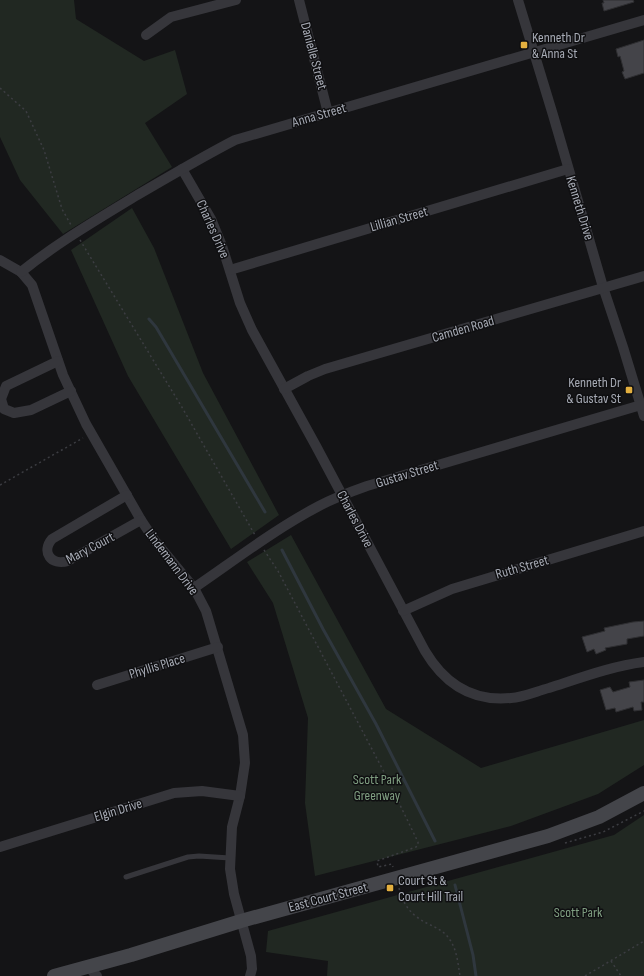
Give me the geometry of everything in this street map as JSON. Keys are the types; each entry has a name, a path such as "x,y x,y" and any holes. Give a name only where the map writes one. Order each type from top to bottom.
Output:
{"street":[{"path":"146,35 171,17 236,0"},
{"name":"Danielle Street","path":"299,0 328,113"},
{"name":"Kenneth Drive","path":"518,0 603,288 644,416"},
{"name":"Anna Street","path":"21,272 75,232 182,169 235,140 644,20"},
{"name":"Charles Drive","path":"182,169 211,219 222,246 240,303 252,330 342,495 424,651 440,673 461,689 485,697 511,698 615,668 644,662"},
{"name":"Lillian Street","path":"230,270 568,169"},
{"name":"Lindemann Drive","path":"0,260 21,272 32,285 58,361 92,433 141,520 160,547 194,588 206,611 218,647 243,735 245,763 240,796 232,827 230,858 231,881 251,956 252,969 250,976"},
{"name":"Camden Road","path":"284,389 325,369 644,276"},
{"path":"58,361 6,386 1,399 4,409 14,414 31,410 71,391"},
{"name":"Gustav Street","path":"194,588 288,524 318,506 342,495 367,486 641,404"},
{"name":"Mary Court","path":"127,495 52,539 48,543 48,554 56,563 68,561 141,520"},
{"name":"Ruth Street","path":"403,611 452,589 644,531"},
{"name":"Phyllis Place","path":"97,684 218,647"},
{"name":"Elgin Drive","path":"0,847 174,793 202,791 240,796"},
{"name":"East Court Street","path":"54,976 94,971 241,921 548,836 599,817 644,793"}],"lane":[{"path":"126,877 188,857 199,856 230,858"}],"path":[{"path":"0,88 26,111 44,150 62,209 182,410 259,543 281,577 384,772 418,842 418,845 377,861 378,867 392,864 394,872 393,879 398,885 406,906 410,912 417,918 439,929 451,940 456,953 460,976"},
{"path":"0,485 92,433"},
{"path":"585,976 644,941"},
{"path":"611,961 620,975"}],"green space":[{"path":"0,0 74,0 76,19 144,61 175,50 187,94 145,123 172,167 63,234 20,180 0,137"},
{"path":"132,208 154,248 203,373 279,515 231,549 128,376 71,250"},
{"name":"Scott Park Greenway","path":"291,535 386,709 481,768 644,720 644,765 598,794 511,826 315,876 305,803 308,718 273,603 247,562"},
{"name":"Scott Park","path":"644,815 644,976 327,976 328,961 266,952 268,931 614,835"}],"building":[{"path":"603,0 633,0 634,2 604,11 602,3 604,3"},
{"path":"644,40 644,73 625,79 622,72 624,71 620,56 618,57 616,49"},
{"path":"644,621 644,636 627,639 627,644 605,648 606,650 596,654 594,649 587,652 582,637 605,631 604,628"},
{"path":"644,680 644,702 641,702 642,710 634,711 633,707 616,712 615,708 606,710 600,690 610,687 613,692 630,687 629,682"}],"waterway":[{"path":"149,319 156,327 265,512"},
{"path":"282,550 323,629 376,724 435,841"},
{"path":"455,885 473,955 476,976"}],"place":[{"name":"Kenneth Dr & Anna St","path":"524,45"},
{"name":"Kenneth Dr & Gustav St","path":"629,390"},
{"name":"Court St & Court Hill Trail","path":"390,888"}]}
